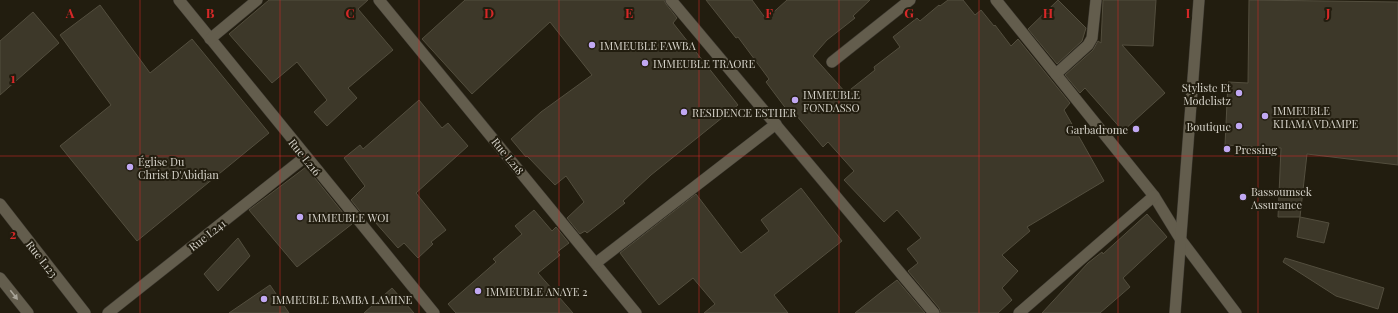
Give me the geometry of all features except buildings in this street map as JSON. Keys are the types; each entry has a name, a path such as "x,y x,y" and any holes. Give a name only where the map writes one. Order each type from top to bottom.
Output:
{"street":[{"name":"Rue L216","path":"179,0 305,157 434,313"},
{"path":"210,39 257,0"},
{"name":"Rue L218","path":"379,0 636,313"},
{"path":"671,0 934,313"},
{"path":"832,62 910,0"},
{"path":"996,0 1154,196 1181,240 1236,313"},
{"path":"1056,74 1088,45 1092,38 1096,0"},
{"path":"1175,313 1199,0"},
{"path":"596,263 776,124"},
{"name":"Rue L241","path":"108,313 305,157"},
{"path":"1019,313 1154,196"},
{"name":"Rue L123","path":"0,204 85,313"},
{"path":"0,278 28,313"}],"place":[{"name":"IMMEUBLE FAWBA","path":"592,45"},
{"name":"IMMEUBLE TRAORE","path":"645,63"},
{"name":"Styliste Et Modelistz","path":"1239,93"},
{"name":"IMMEUBLE FONDASSO","path":"795,100"},
{"name":"RESIDENCE ESTHER","path":"684,112"},
{"name":"IMMEUBLE KHAMA VDAMPE","path":"1265,116"},
{"name":"Boutique","path":"1239,126"},
{"name":"Garbadrome","path":"1136,129"},
{"name":"Pressing","path":"1227,149"},
{"name":"Église Du Christ D'Abidjan","path":"130,167"},
{"name":"Bassoumsek Assurance","path":"1243,197"},
{"name":"IMMEUBLE WOI","path":"300,217"},
{"name":"IMMEUBLE ANAYE 2","path":"478,291"},
{"name":"IMMEUBLE BAMBA LAMINE","path":"264,299"}]}
